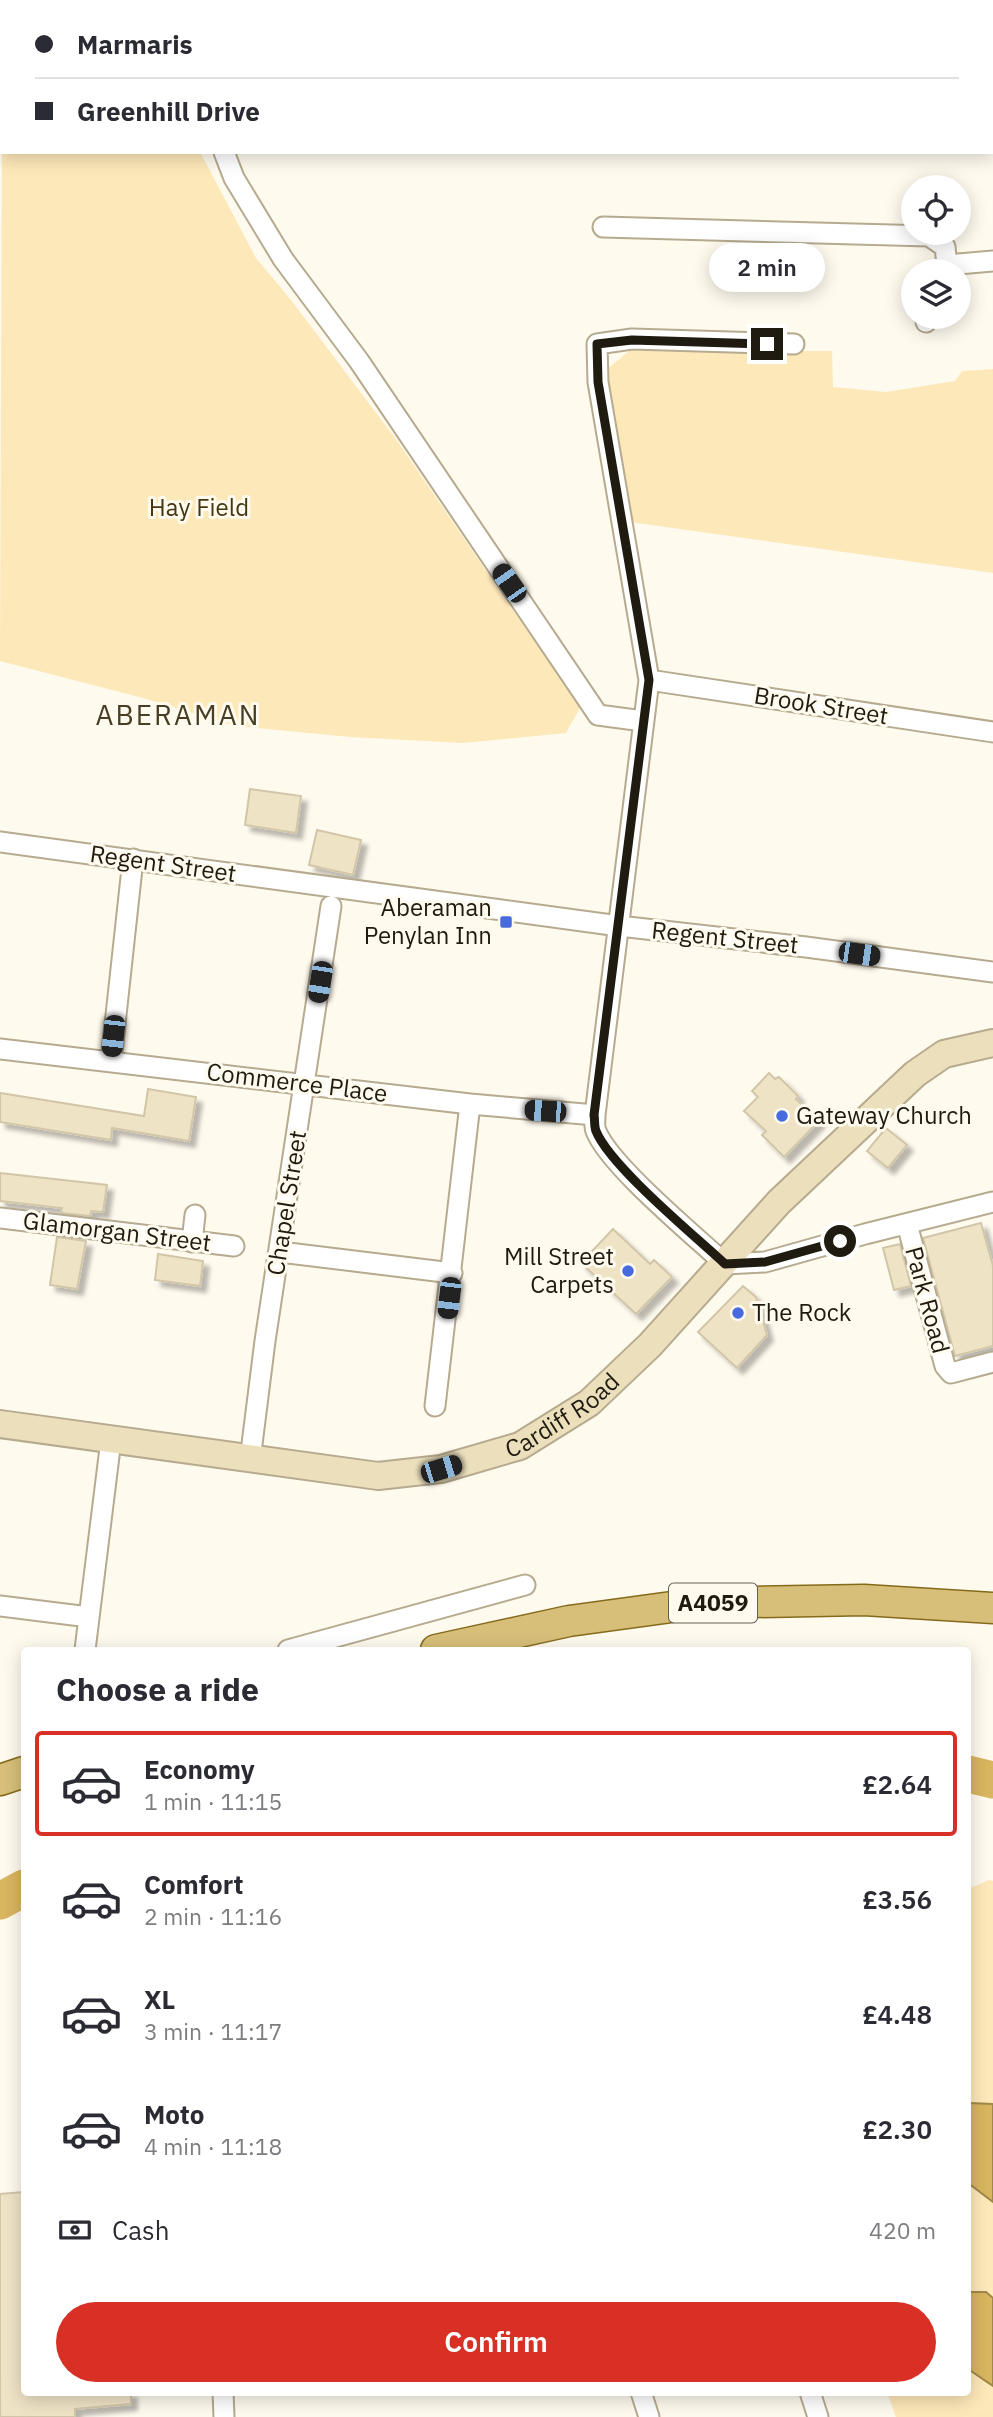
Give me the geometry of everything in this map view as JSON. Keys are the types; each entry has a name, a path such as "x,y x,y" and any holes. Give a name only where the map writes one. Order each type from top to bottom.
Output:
{"main road":[{"name":"Cardiff Road","path":"0,1424 378,1476 441,1469 520,1446 589,1403 645,1350 779,1202 915,1074 944,1054 993,1043"},
{"name":"A4059","path":"449,1647 569,1620 701,1603 864,1600 993,1608"},
{"path":"0,1780 21,1773"}],"street":[{"path":"225,154 234,178 283,259 359,361 598,715 643,720"},
{"path":"603,228 929,236 945,247 946,259"},
{"path":"971,264 993,261"},
{"path":"794,344 632,340 597,344 598,382 649,680 594,1115 596,1130 611,1153 633,1178 725,1264 765,1262 993,1202"},
{"name":"Brook Street","path":"649,680 993,732"},
{"name":"Regent Street","path":"0,842 332,889 993,972"},
{"path":"111,1061 132,859"},
{"name":"Chapel Street","path":"250,1460 265,1341 331,906"},
{"name":"Commerce Place","path":"0,1049 470,1104 594,1115"},
{"path":"435,1406 470,1104"},
{"path":"192,1242 194,1215"},
{"name":"Glamorgan Street","path":"0,1218 234,1247"},
{"name":"Park Road","path":"907,1224 945,1366 951,1373 993,1363"},
{"path":"280,1252 452,1273"},
{"path":"85,1647 111,1440"},
{"path":"299,1647 525,1586"},
{"path":"0,1606 89,1617"},
{"path":"222,2396 224,2417"},
{"path":"641,2396 649,2417"},
{"path":"811,2396 818,2417"}],"green space":[{"name":"Hay Field","path":"2,154 201,154 256,258 398,442 580,708 566,733 463,743 350,737 236,726 143,698 0,661"},
{"path":"629,351 832,351 833,387 886,392 955,381 962,371 993,369 993,573 630,522 606,370"},
{"path":"989,1880 993,1881 993,2417 896,2417 888,2396 971,2396 971,1888"}],"shaded area":[{"path":"971,2103 993,2104 993,2202 971,2185"},
{"path":"971,2292 986,2292 993,2298 993,2386 971,2371"}],"building":[{"path":"250,789 301,796 296,833 245,825"},
{"path":"317,830 361,840 353,875 309,865"},
{"name":"Gateway Church","path":"769,1073 775,1079 779,1077 798,1096 796,1099 819,1121 784,1157 762,1135 766,1131 744,1111 758,1097 752,1091"},
{"path":"148,1089 196,1097 189,1141 112,1128 111,1140 0,1122 0,1093 144,1116"},
{"path":"886,1128 907,1145 888,1168 867,1151"},
{"path":"0,1173 107,1185 103,1212 91,1211 90,1216 61,1213 62,1208 0,1201"},
{"path":"981,1223 993,1266 993,1346 955,1356 923,1238"},
{"name":"Mill Street Carpets","path":"613,1229 650,1264 654,1260 672,1277 636,1314 581,1263"},
{"path":"57,1237 86,1241 77,1289 50,1285"},
{"path":"900,1244 911,1286 894,1290 883,1248"},
{"path":"158,1254 203,1261 200,1286 155,1280"},
{"name":"The Rock","path":"743,1286 756,1297 767,1335 737,1368 698,1332"},
{"path":"21,2192 21,2396 131,2396 131,2404 75,2409 75,2417 0,2417 0,2194"}],"waterway":[{"path":"971,1775 993,1780"},
{"path":"0,1901 21,1890"}],"place":[{"name":"Aberaman Penylan Inn","path":"506,922"},
{"name":"Gateway Church","path":"782,1116"},
{"name":"Mill Street Carpets","path":"628,1271"},
{"name":"The Rock","path":"738,1313"}],"district":[{"name":"ABERAMAN","path":"178,715"}],"route":[{"path":"767,344 632,340 597,344 598,382 627,539 649,680 594,1115 596,1130 611,1153 633,1178 725,1264 765,1262 840,1241"}]}
